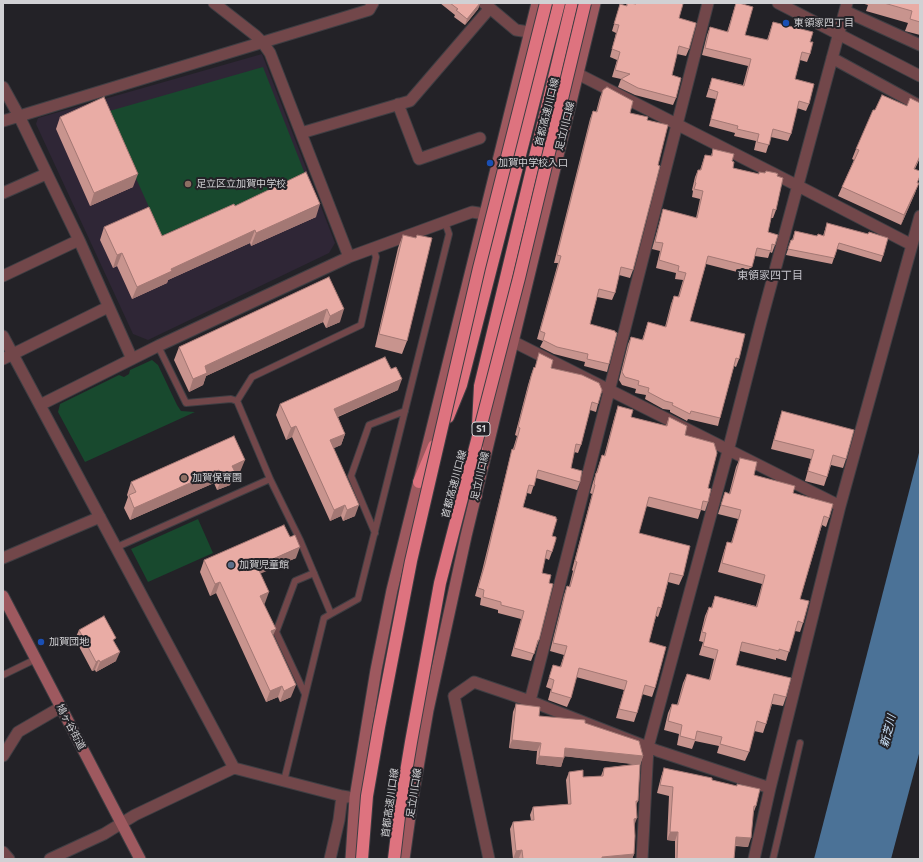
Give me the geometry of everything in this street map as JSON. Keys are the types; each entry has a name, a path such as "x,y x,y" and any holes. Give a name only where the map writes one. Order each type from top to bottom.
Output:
{"highway":[{"path":"362,859 367,796 378,727 411,561 480,268 546,3"},
{"path":"419,482 462,385 559,3"},
{"name":"S1","path":"476,495 480,386 572,3"},
{"name":"首都高速川口線","path":"394,859 400,808 411,742 440,584 515,292 586,3"}],"main road":[{"path":"351,859 356,798 376,670 392,590 537,3"},
{"name":"足立川口線","path":"404,859 428,710 512,341 595,3"},
{"name":"鳩ヶ谷街道","path":"3,596 140,859"}],"street":[{"path":"214,3 263,43 272,58 349,257"},
{"path":"3,121 369,10 373,3"},
{"path":"530,701 708,3"},
{"path":"778,3 920,76"},
{"path":"301,132 410,101 487,5 516,30 529,32"},
{"path":"642,859 648,747 846,7 920,45"},
{"path":"832,58 920,106"},
{"path":"578,74 912,245"},
{"path":"3,87 19,116 79,240 132,359"},
{"path":"398,104 419,159 480,138"},
{"path":"3,193 46,174"},
{"path":"40,404 158,346 349,257 472,212 485,214"},
{"path":"754,859 770,788 840,506 920,216"},
{"path":"3,276 79,240"},
{"path":"8,356 108,307"},
{"path":"3,336 8,356 40,404 234,768"},
{"path":"512,341 840,506"},
{"path":"3,558 100,517"},
{"path":"489,859 454,696 474,682 530,701 648,747 770,788"},
{"path":"3,756 18,732 61,707"},
{"path":"50,859 104,834 121,822 135,815 234,768 342,796 356,798"},
{"path":"330,859 339,820 342,796"},
{"path":"3,852 9,859"}],"lane":[{"path":"284,781 324,618 358,599 449,234 445,222"},
{"path":"237,401 252,377 362,325 376,257 374,248"},
{"path":"158,346 186,403 231,399 237,401 270,480 300,540 331,614"},
{"path":"375,533 351,476 369,425 405,411"},
{"path":"117,547 270,480"},
{"path":"306,694 276,632 295,581 314,573"},
{"path":"3,675 36,659"},
{"path":"773,859 800,742"}],"shaded area":[{"name":"足立区立加賀中学校","path":"262,54 335,243 329,253 148,340 133,334 36,124 38,118"}],"green space":[{"path":"263,67 305,174 200,225 198,220 159,237 153,216 106,112"},
{"path":"152,360 158,365 181,411 195,412 85,462 58,412 60,404 119,375 124,377 129,374 130,370"},
{"path":"198,519 213,553 148,582 131,549"}],"water":[{"name":"新芝川","path":"920,449 920,750 891,859 814,859"}],"building":[{"path":"450,3 480,3 467,19"},
{"path":"627,3 680,3 683,4 679,18 696,23 689,49 679,46 672,75 681,78 676,98 638,88 621,79 630,74 615,70 620,52 612,49 619,25 614,24 620,4 627,6"},
{"path":"736,3 753,7 745,35 768,40 773,22 813,32 810,42 813,42 810,54 802,52 795,79 814,84 809,104 799,101 791,134 773,129 769,145 757,142 759,134 737,129 738,126 711,119 718,92 709,89 712,78 744,86 751,59 705,48 710,27 728,32"},
{"path":"884,3 920,3 920,22 910,19 912,11"},
{"path":"607,87 633,101 630,113 648,117 647,120 668,125 658,165 660,166 633,270 621,267 615,293 599,289 590,324 615,331 617,333 609,364 587,359 588,354 557,347 543,340 545,333 540,331 561,256 557,255 593,111 597,112 603,90"},
{"path":"882,95 907,106 910,98 920,103 920,156 914,169 920,171 920,176 917,183 919,183 904,215 842,187 859,150 856,149 873,110 875,110"},
{"path":"104,97 138,174 94,193 60,117"},
{"path":"713,149 734,154 732,161 734,162 733,168 759,174 759,172 765,173 766,171 776,173 778,174 777,176 783,178 776,210 773,209 768,232 778,235 775,245 772,244 771,251 757,248 752,267 708,256 690,321 745,334 739,359 736,358 720,418 691,411 690,414 672,405 673,403 665,401 648,392 649,388 638,385 639,381 625,377 622,372 631,337 643,340 648,322 666,327 674,296 679,297 686,273 678,271 679,266 659,260 663,243 655,242 663,209 697,218 703,191 694,189 695,182 698,170 701,170 705,155 712,156"},
{"path":"306,172 320,204 256,233 255,230 171,269 172,271 137,287 122,253 117,255 104,227 149,207 162,236 234,204 235,206"},
{"path":"827,223 868,234 869,232 888,238 883,256 839,243 834,258 788,249 791,240 793,240 795,231 824,236"},
{"path":"403,235 416,238 417,235 432,238 407,341 379,334"},
{"path":"329,277 344,309 330,316 327,309 205,366 207,373 193,379 179,347"},
{"path":"539,353 553,360 551,368 582,375 599,383 602,390 598,404 592,402 581,445 576,444 571,468 582,471 580,482 538,470 534,486 529,485 523,507 556,517 557,519 552,536 556,537 556,539 552,552 547,550 542,573 551,575 549,583 553,584 534,654 514,648 524,611 501,605 501,602 483,597 484,590 478,588 512,449 514,450 520,428 518,427"},
{"path":"385,357 391,369 396,367 402,379 334,409 345,434 330,440 359,505 347,510 345,505 334,510 296,426 291,428 280,404"},
{"path":"618,406 633,410 631,417 667,426 669,417 687,426 685,435 714,443 717,453 708,488 711,489 708,502 703,501 701,510 649,497 639,533 690,546 683,576 670,573 661,608 658,607 649,642 666,647 655,688 645,685 637,713 619,709 627,681 579,668 571,698 551,692 554,680 549,678 553,665 561,667 567,646 553,643 567,586 570,587 577,562 575,561 595,485 596,473 602,455 605,456"},
{"path":"782,411 854,430 846,459 833,455 827,477 808,471 814,450 774,440"},
{"path":"234,436 245,460 232,466 235,472 222,478 219,470 134,508 129,495 136,492 131,482"},
{"path":"740,458 757,462 754,475 795,486 793,493 833,504 829,518 824,516 800,599 809,601 803,623 798,621 789,652 742,642 736,665 791,678 786,697 774,694 766,724 757,721 749,752 720,744 722,737 697,731 695,740 680,736 682,725 668,721 672,704 678,705 687,674 710,680 718,650 703,646 706,633 702,632 709,607 712,608 715,596 757,607 765,575 722,563 727,542 732,543 741,510 721,505 725,492 730,494"},
{"path":"284,525 290,537 295,535 300,547 257,566 269,592 260,596 276,629 271,631 296,685 284,691 282,686 270,691 220,582 215,584 204,560"},
{"path":"104,616 116,638 113,640 120,652 100,662 99,660 96,662 79,630"},
{"path":"516,704 540,707 539,716 585,720 585,723 639,741 643,756 565,748 564,758 539,756 541,743 512,740"},
{"path":"640,764 638,801 636,801 637,818 634,819 634,854 602,857 602,859 523,859 522,850 516,851 513,822 534,820 533,807 571,804 569,772 583,770 583,777 603,776 604,768"},
{"path":"664,768 712,778 712,780 737,786 737,784 760,789 756,806 754,806 751,838 736,837 734,859 677,859 678,832 670,832 673,787 660,785"}],"place":[{"name":"東領家四丁目","path":"786,23"},
{"name":"加賀中学校入口","path":"490,163"},
{"name":"足立区立加賀中学校","path":"188,184"},
{"name":"加賀保育園","path":"184,478"},
{"name":"加賀児童館","path":"231,565"},
{"name":"加賀団地","path":"41,642"}],"district":[{"name":"東領家四丁目","path":"770,275"}]}
